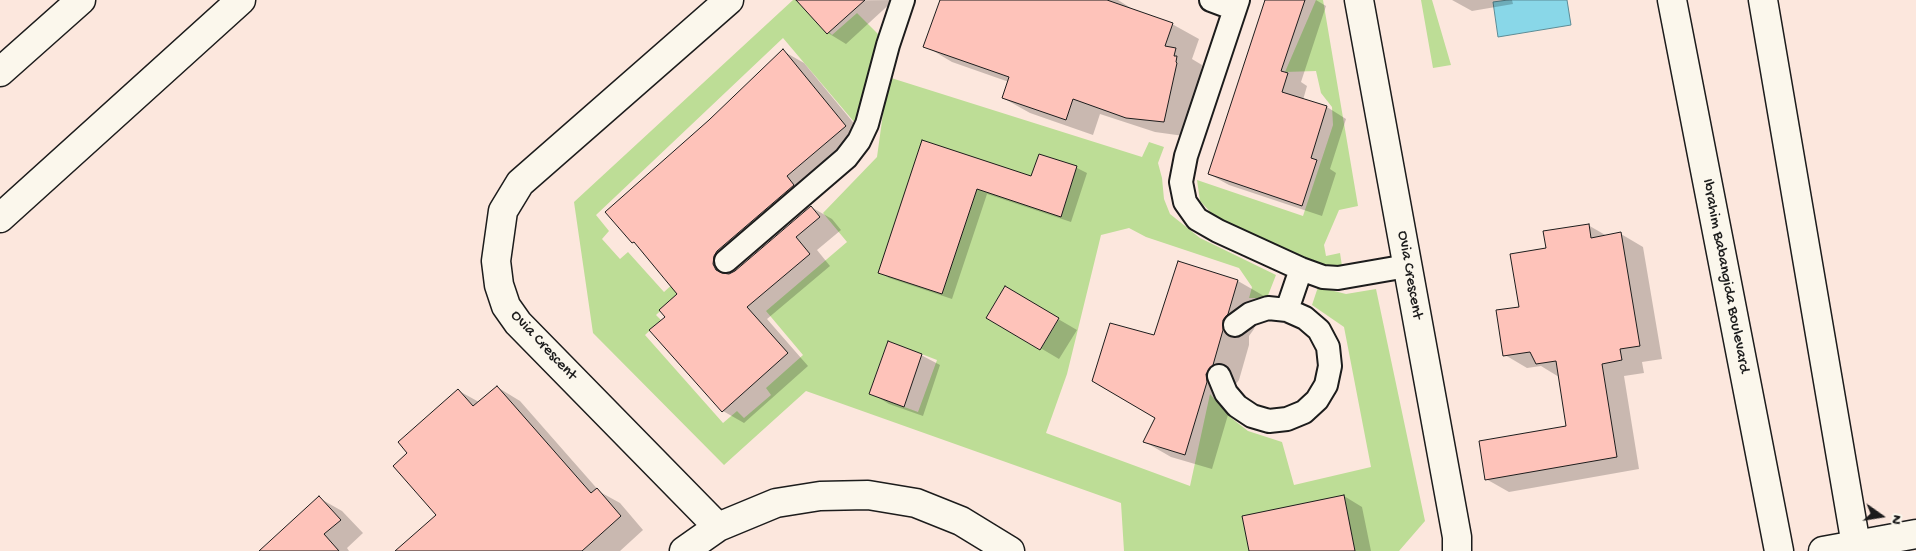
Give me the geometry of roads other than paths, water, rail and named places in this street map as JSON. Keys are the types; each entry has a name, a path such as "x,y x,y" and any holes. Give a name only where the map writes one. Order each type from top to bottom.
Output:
{"street":[{"path":"0,72 81,0"},
{"path":"0,218 241,0"},
{"name":"Ovia Crescent","path":"718,527 518,323 506,306 499,284 496,261 503,211 520,183 729,0"},
{"name":"Ovia Crescent","path":"1359,0 1457,537 1456,551"},
{"name":"Ibrahim Babangida Boulevard","path":"1672,0 1779,551"},
{"path":"1763,0 1857,548"},
{"path":"684,551 718,527 776,503 820,496 868,495 916,503 961,521 1010,551"},
{"path":"1823,551 1857,548 1916,534"}],"lane":[{"path":"726,261 846,158 859,141 867,124 888,44 903,0"},
{"path":"1211,0 1236,4 1186,156 1181,182 1185,202 1197,219 1218,231 1300,269 1323,277 1338,278 1408,266"},
{"path":"1287,310 1300,269"},
{"path":"1219,376 1226,393 1237,406 1252,416 1269,421 1287,419 1304,412 1317,400 1326,385 1330,366 1328,347 1319,330 1305,318 1287,310 1268,308 1250,314 1235,325"}],"water":[{"path":"1508,0 1567,0 1571,25 1498,37 1493,2"}]}
